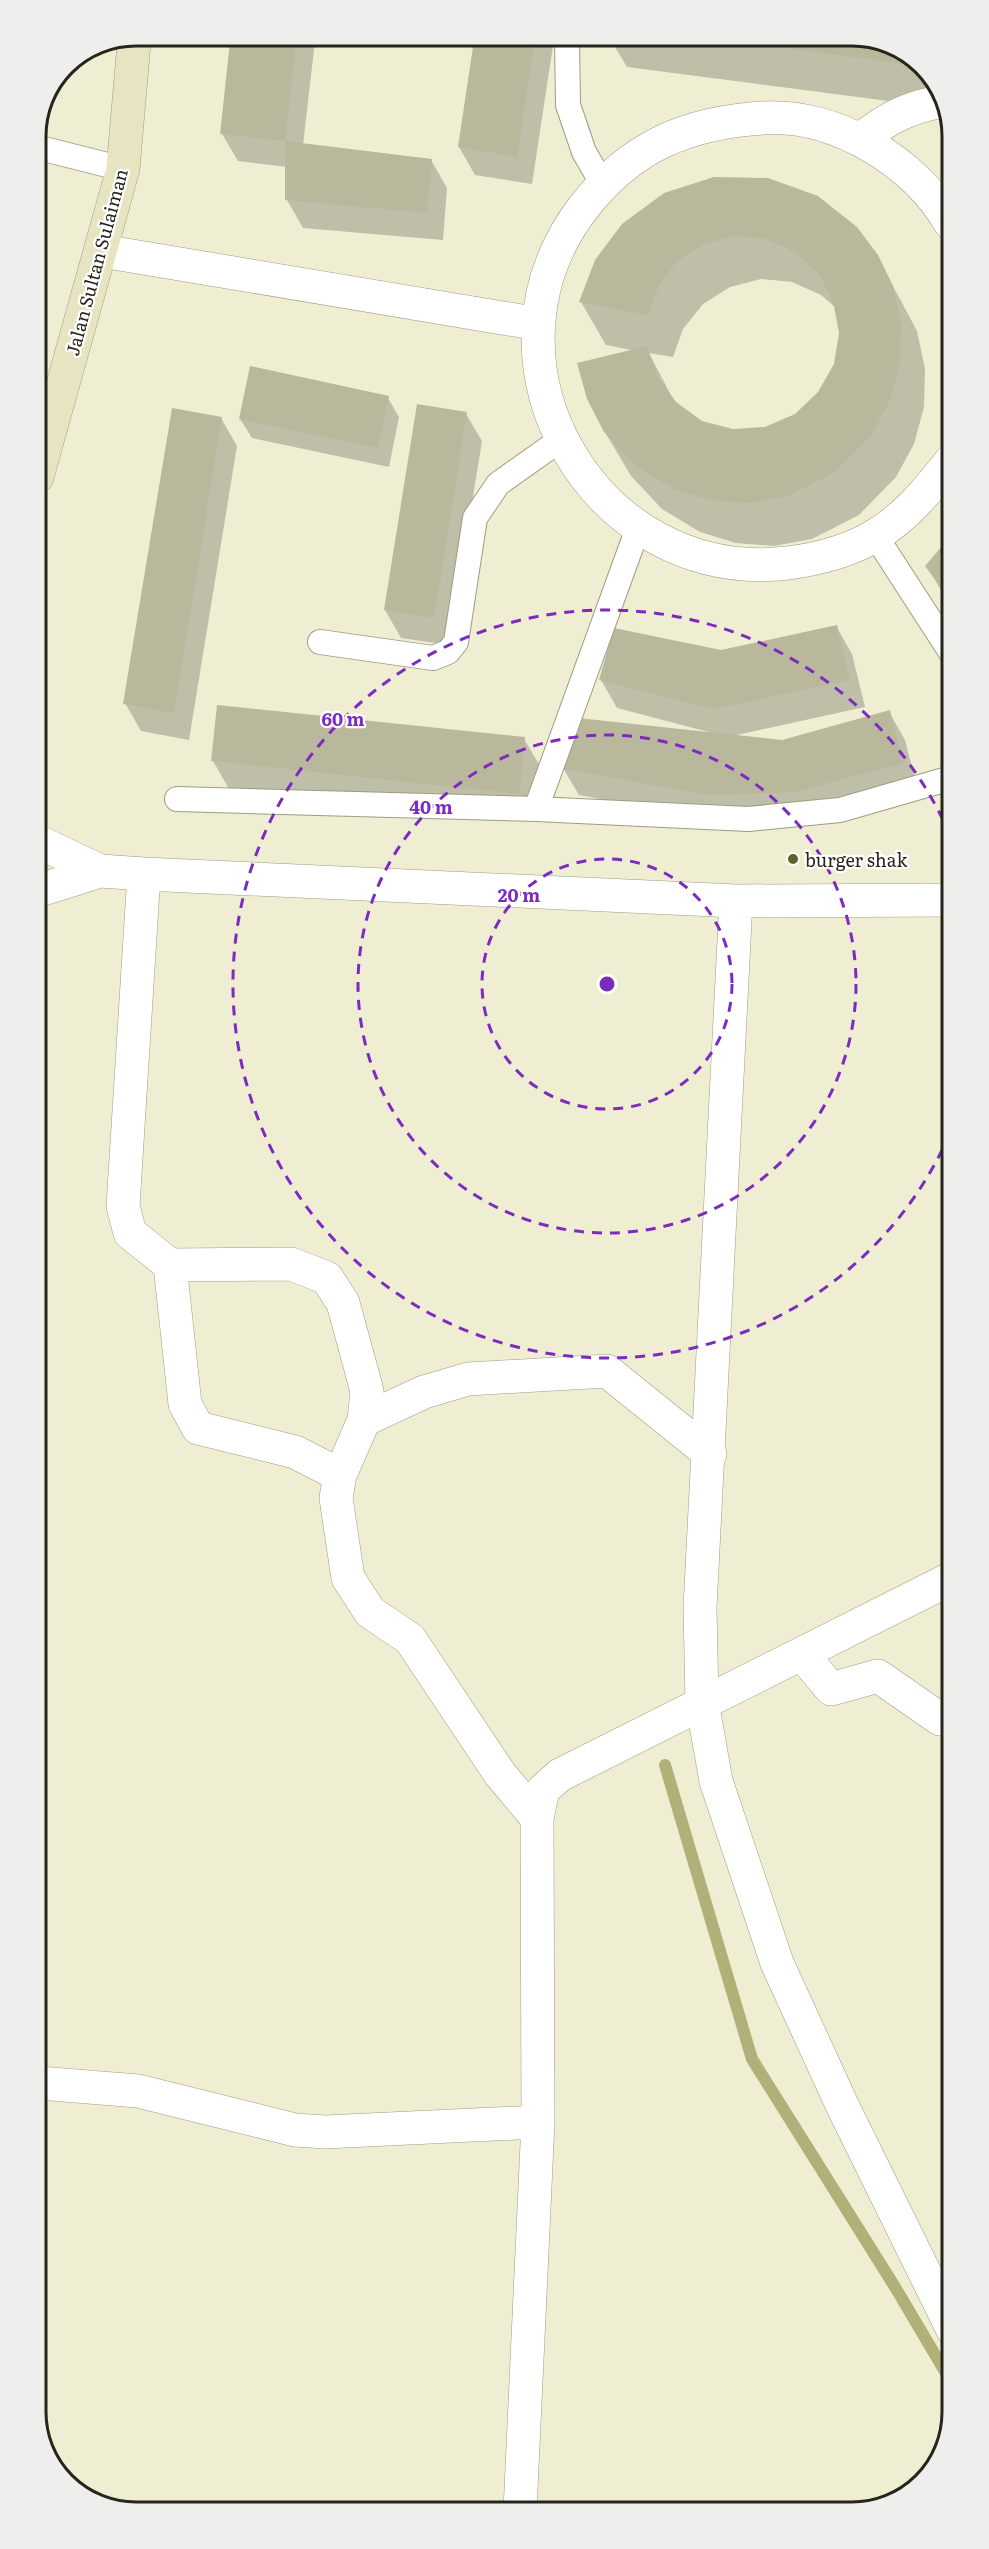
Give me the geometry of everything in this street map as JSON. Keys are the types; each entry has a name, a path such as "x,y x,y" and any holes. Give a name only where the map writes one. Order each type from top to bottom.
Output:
{"street":[{"name":"Jalan Sultan Sulaiman","path":"47,442 123,169 134,47"},
{"path":"860,140 878,125 914,106 936,102"},
{"path":"942,210 904,169 860,140 816,124 782,119 724,120 680,133 638,154 602,183 571,225 549,273 539,324 542,383 560,440 581,474 607,504 638,528 694,556 756,567 818,559 875,536 918,503 942,472"},
{"path":"102,251 539,324"},
{"path":"47,847 100,871 144,874 736,901 942,900"},
{"path":"47,888 100,871"},
{"path":"144,874 123,1206 130,1233 170,1265 291,1264 327,1278 344,1302 367,1390 364,1420 340,1475 336,1498 348,1578 370,1612 410,1639 500,1774 537,1818"},
{"path":"736,901 710,1454 700,1608 702,1702 716,1781 777,1963 843,2107 942,2308"},
{"path":"170,1265 185,1404 198,1428 296,1452 340,1475"},
{"path":"364,1420 424,1392 468,1379 607,1371 710,1454"},
{"path":"520,2502 538,2122 537,1818 543,1790 560,1775 942,1583"},
{"path":"802,1654 831,1689 878,1676 942,1719"},
{"path":"47,2084 138,2091 295,2130 325,2132 538,2122"}],"lane":[{"path":"567,47 568,105 584,152 602,183"},
{"path":"47,150 123,169"},
{"path":"320,642 433,658 448,652 456,642 475,518 498,484 560,440"},
{"path":"536,809 638,528"},
{"path":"875,536 942,639"},
{"path":"177,799 536,809 748,819 840,810 942,781"}],"building":[{"path":"229,47 295,47 285,141 220,134"},
{"path":"473,47 534,47 517,157 458,147"},
{"path":"778,47 859,47 887,53 905,64"},
{"path":"285,141 432,159 427,213 285,200"},
{"path":"714,177 768,178 818,196 857,227 878,255 893,286 901,324 900,363 890,400 872,434 835,472 787,496 749,503 710,500 674,489 635,466 604,432 587,399 577,363 647,346 657,376 676,402 702,421 733,429 765,427 795,414 818,392 834,364 839,333 833,301 818,273 795,252 766,239 735,236 705,244 678,260 659,285 648,315 579,302 595,260 622,224 664,193"},
{"path":"250,366 389,396 378,448 239,419"},
{"path":"417,404 467,412 434,618 384,610"},
{"path":"172,408 222,417 174,713 123,704"},
{"path":"942,546 942,589 925,566"},
{"path":"837,625 850,680 713,709 599,680 614,628 721,650"},
{"path":"217,705 525,737 520,794 211,761"},
{"path":"890,710 903,763 795,792 707,795 561,768 578,718 782,740"}],"waterway":[{"path":"665,1765 752,2059 942,2366"}],"place":[{"name":"burger shak","path":"793,859"}]}
